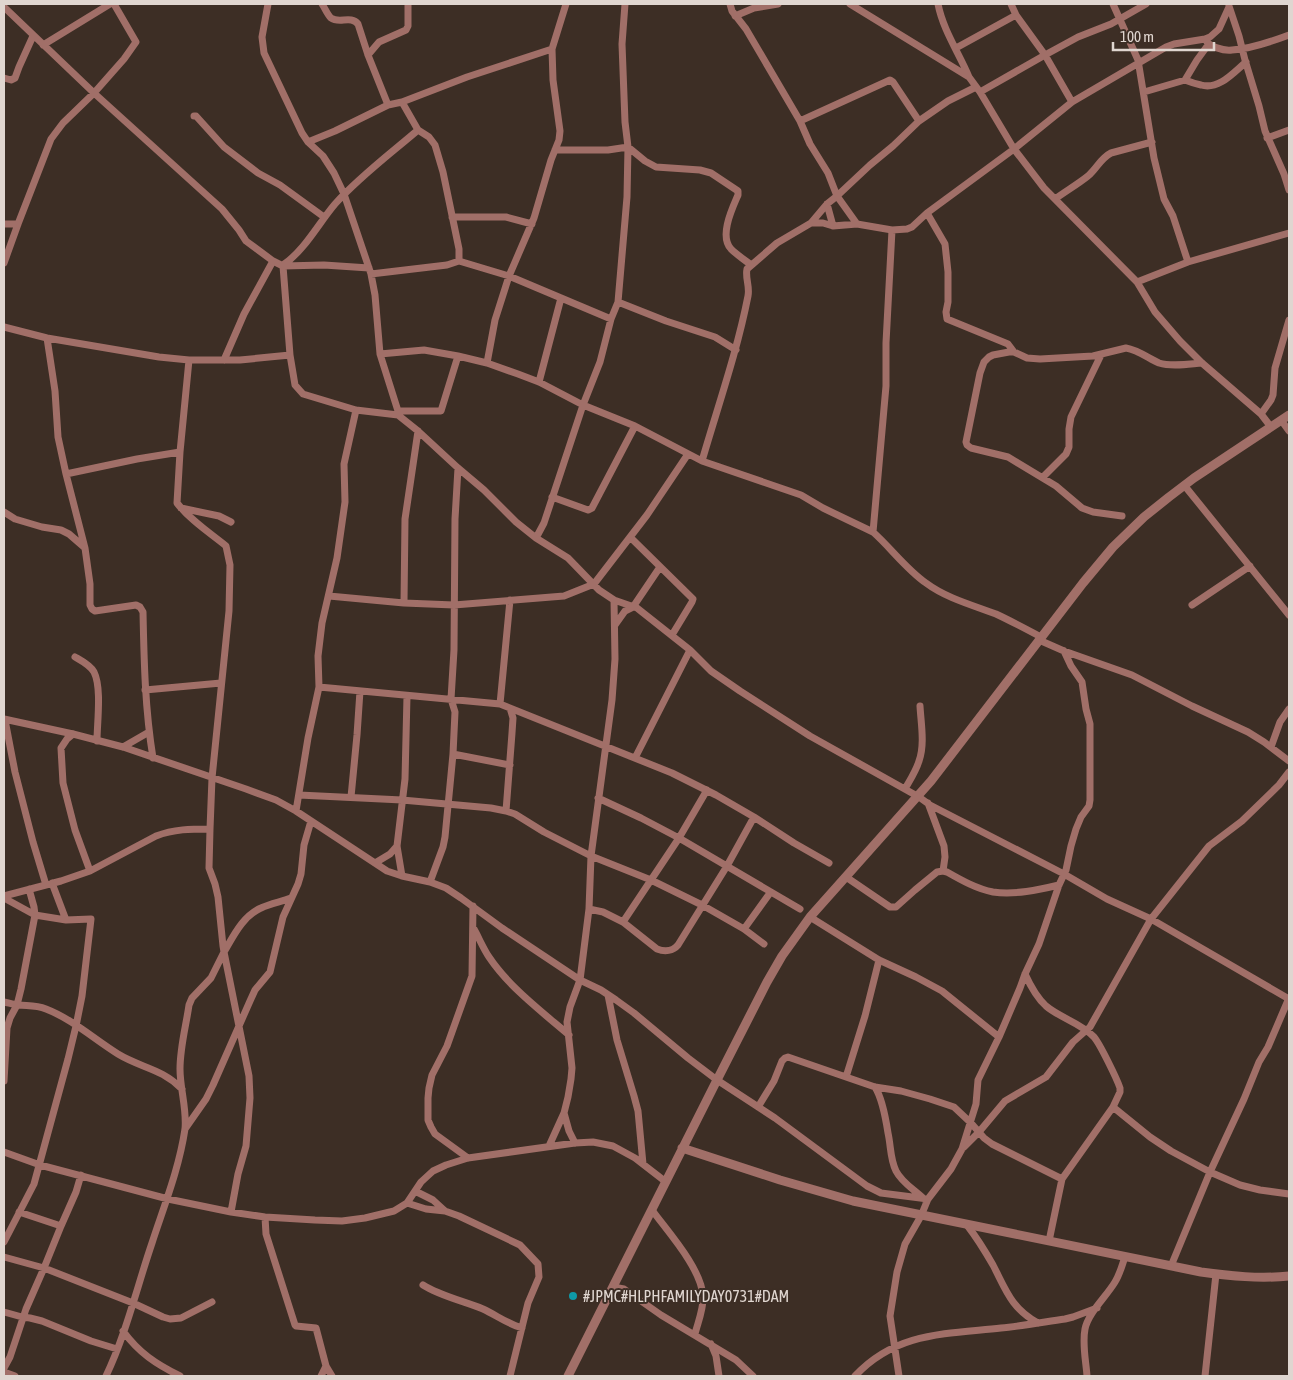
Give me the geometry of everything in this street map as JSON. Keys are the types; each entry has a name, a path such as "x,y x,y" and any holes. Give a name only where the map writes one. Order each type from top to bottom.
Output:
{"street":[{"path":"43,45 110,4"},
{"path":"4,263 51,139 63,123 94,93 124,59 136,42 114,4"},
{"path":"268,4 262,37 264,53 302,133 308,142 323,156 344,194 370,271 375,295 380,354 398,413 484,490 516,522 536,538 568,558 599,590 614,600 633,607 690,650 711,671 740,691 810,736 928,803 1064,874 1107,899 1151,919 1289,998 1210,1172 1171,1266"},
{"path":"322,4 327,13 336,20 356,21 388,105"},
{"path":"368,55 379,42 406,30 408,26 408,4"},
{"path":"487,363 495,320 509,276 532,224 560,131 553,80 552,50 566,4"},
{"path":"536,538 544,523 583,405 600,362 611,318 618,302 627,197 628,147 625,122 622,44 625,4"},
{"path":"730,4 732,11 746,29 800,121 810,144 828,173 837,196 857,224"},
{"path":"735,16 754,8 778,4"},
{"path":"850,4 969,77"},
{"path":"938,4 943,23 969,77 1014,148 1044,188 1137,282 1155,312 1180,341 1202,363 1261,414 1271,427"},
{"path":"1011,4 1016,15 1044,54 1072,102"},
{"path":"1113,4 1139,64 1164,199 1173,216 1188,262"},
{"path":"702,461 736,350 749,293 747,269 777,242 811,223 826,204 919,121 948,101 978,90 1078,36 1120,20 1146,4"},
{"path":"1186,80 1206,42 1219,29 1228,5"},
{"path":"1228,5 1267,138 1284,174 1289,190"},
{"path":"4,7 94,93 222,209 246,241 273,261 283,266 324,265 370,271 447,265 459,261 509,276 611,318"},
{"path":"956,48 1016,15"},
{"path":"811,223 823,223 833,226 857,224 892,230 912,227 926,214 1072,102 1158,51 1174,44 1206,42 1230,50 1289,35"},
{"path":"4,78 11,80 15,78 18,67 33,36"},
{"path":"364,41 379,42"},
{"path":"308,142 388,105 402,102 467,77 552,50"},
{"path":"1144,92 1186,80 1202,86 1214,85 1225,80 1246,62"},
{"path":"800,121 890,80 919,121"},
{"path":"402,102 418,130 429,137 435,145 443,172 459,249 459,261"},
{"path":"194,116 231,152 324,218"},
{"path":"283,266 291,260 344,194 418,130"},
{"path":"1267,138 1289,130"},
{"path":"1055,199 1089,175 1107,155 1152,142"},
{"path":"555,150 608,150 628,147"},
{"path":"628,147 644,162 656,167 700,170 711,173 736,189 738,195 727,225 726,239 732,250 751,265"},
{"path":"826,204 833,226"},
{"path":"926,214 945,244 948,272 946,318 949,320 1008,344 1014,352 1022,357 1031,359 1101,355 1126,348 1166,365 1202,363"},
{"path":"452,217 506,217 532,224"},
{"path":"4,225 18,224"},
{"path":"4,225 14,234"},
{"path":"873,532 886,386 886,343 892,230"},
{"path":"1137,282 1188,262 1289,234"},
{"path":"224,360 244,314 273,261"},
{"path":"283,266 290,355 295,385 303,394 356,410 398,413 441,411 458,356"},
{"path":"539,382 561,298"},
{"path":"618,302 715,337 736,350"},
{"path":"1261,414 1274,395 1275,368 1289,320"},
{"path":"4,327 47,338 159,357 188,360 240,360 290,355"},
{"path":"47,338 55,391 58,437 85,548 90,584 90,605 95,611 136,606 140,607 143,612 145,690 153,758"},
{"path":"380,354 424,350 487,363 539,382 583,405 635,426 702,461 801,495 823,508 873,532 926,584 952,598 998,615 1064,651 1132,675 1248,732 1289,761"},
{"path":"1014,352 993,355 984,362 980,372 966,442 967,445 971,448 1008,457 1043,477 1082,508 1092,512 1122,516"},
{"path":"1043,477 1066,454 1069,447 1071,417 1101,355"},
{"path":"188,360 177,503 180,508 226,546 230,565 229,611 212,778 210,868 218,898 224,952 249,1076 250,1098 246,1146 238,1174 231,1212"},
{"path":"296,811 308,738 319,687 318,656 322,623 337,558 345,502 344,464 356,410"},
{"path":"568,1376 716,1080 782,956 810,917 918,796 971,730 1083,582 1113,548 1144,517 1184,485 1289,415"},
{"path":"1281,420 1289,432"},
{"path":"552,497 590,509 635,426"},
{"path":"404,603 406,519 418,431"},
{"path":"66,474 180,452"},
{"path":"329,596 404,603 454,605 564,596 594,584 647,515 688,454"},
{"path":"430,882 444,847 453,754 455,712 451,699 454,650 454,528 458,468"},
{"path":"1184,485 1289,614"},
{"path":"180,508 220,516 231,522"},
{"path":"4,512 15,519 42,527 61,530 69,534 85,548"},
{"path":"69,534 79,526"},
{"path":"630,537 693,598 672,636"},
{"path":"1192,605 1250,566"},
{"path":"615,626 625,611 633,607 660,567"},
{"path":"500,704 510,600"},
{"path":"549,1146 564,1114 572,1068 568,1015 580,980 589,909 591,856 613,692 615,659 614,600"},
{"path":"635,758 690,650"},
{"path":"899,1376 890,1316 897,1272 905,1244 921,1216 926,1199 951,1169 962,1149 978,1098 978,1080 999,1037 1042,937 1059,885 1066,870 1076,829 1089,806 1090,728 1082,682 1064,651"},
{"path":"76,657 91,667 96,680 97,741"},
{"path":"145,690 221,683"},
{"path":"319,687 500,704 672,773 707,790 829,863"},
{"path":"351,797 360,691"},
{"path":"402,876 397,846 406,763 407,696"},
{"path":"905,789 919,762 921,754 920,706"},
{"path":"506,811 513,718 510,708"},
{"path":"1271,747 1280,722 1289,709"},
{"path":"66,920 36,852 15,772 5,720 73,734 123,747 276,800 296,811 375,864 402,876 430,882 446,888 580,980 608,995 634,1013 716,1080 758,1107 870,1188 881,1193 926,1199"},
{"path":"123,747 149,732"},
{"path":"73,734 61,748 63,782 90,871"},
{"path":"453,754 510,766"},
{"path":"962,1149 1006,1101 1046,1077 1073,1042 1086,1032 1093,1023 1151,919 1209,846 1261,804 1289,772"},
{"path":"623,922 679,838 707,790"},
{"path":"299,795 402,800 506,811 515,814 544,832 591,856 651,880 702,905 744,929 764,944"},
{"path":"598,798 679,838 800,909"},
{"path":"928,803 944,846 943,871"},
{"path":"589,909 603,912 623,922 651,945 663,951 674,949 727,866 754,817"},
{"path":"184,1129 214,1085 239,1024 256,990 270,972 284,917 301,874 304,844 311,821"},
{"path":"4,897 90,871 167,831 210,829"},
{"path":"375,864 390,854 397,846"},
{"path":"846,877 893,908 937,872 943,871 979,888 993,892 1023,892 1059,885"},
{"path":"4,1081 5,1043 9,1023 24,975 35,915 29,889"},
{"path":"744,929 770,892"},
{"path":"4,897 35,915 66,920 91,918 82,996 76,1026 40,1165 34,1184 4,1242"},
{"path":"106,1376 168,1199 184,1129 185,1118 180,1068 189,1005 192,998 211,978 235,932 252,913 291,898"},
{"path":"468,1158 435,1134 431,1127 428,1120 428,1088 432,1074 447,1046 472,976 473,906"},
{"path":"810,917 879,960 942,991 999,1037"},
{"path":"472,927 489,957 502,974 538,1010 569,1035"},
{"path":"846,1077 865,1016 879,960"},
{"path":"1025,974 1038,998 1045,1005 1093,1037 1119,1085 1120,1092 1113,1107 1062,1179 1049,1241"},
{"path":"608,995 617,1040 638,1111 642,1164"},
{"path":"4,1002 41,1007 76,1026 128,1060 168,1077 182,1089"},
{"path":"758,1107 774,1081 782,1061 786,1057 875,1087 930,1099 954,1107 992,1144 1062,1179"},
{"path":"875,1087 880,1098 894,1166 901,1179 926,1199"},
{"path":"1113,1107 1150,1137 1171,1151 1210,1172 1240,1185 1289,1194"},
{"path":"564,1114 575,1143"},
{"path":"4,1152 40,1165 168,1199 231,1212 265,1217 342,1221 394,1211 407,1203 421,1182 433,1171 446,1165 468,1158 549,1146 594,1142 613,1146 635,1158 666,1182"},
{"path":"682,1148 780,1180 853,1201 921,1216 1216,1274 1256,1278 1289,1276"},
{"path":"4,1368 10,1357 22,1318 76,1192 81,1175"},
{"path":"416,1190 445,1211"},
{"path":"407,1203 426,1209 445,1211 520,1244 538,1264 539,1277 528,1303 510,1376"},
{"path":"652,1210 682,1250 701,1283 703,1300 695,1334"},
{"path":"19,1212 61,1226"},
{"path":"265,1217 266,1234 294,1325 316,1328 326,1366 332,1376"},
{"path":"967,1225 980,1243 1015,1305 1027,1317 1038,1323"},
{"path":"4,1257 44,1268 133,1303 163,1317 180,1318 212,1302"},
{"path":"1087,1376 1085,1328 1089,1319 1114,1284 1125,1257"},
{"path":"1205,1376 1216,1274"},
{"path":"423,1285 499,1316 514,1326 522,1328"},
{"path":"612,1287 624,1289 661,1315 736,1360 753,1376"},
{"path":"855,1376 874,1358 894,1347 913,1340 948,1333 1002,1328 1073,1317 1097,1308"},
{"path":"4,1312 22,1318 42,1321 91,1341 117,1349"},
{"path":"1073,1317 1085,1328"},
{"path":"123,1330 139,1350 180,1376"},
{"path":"711,1344 716,1356 719,1376"},
{"path":"321,1376 326,1366"},
{"path":"4,1372 16,1376"}],"place":[{"name":"#JPMC#HLPHFAMILYDAY0731#DAM","path":"573,1296"}]}
